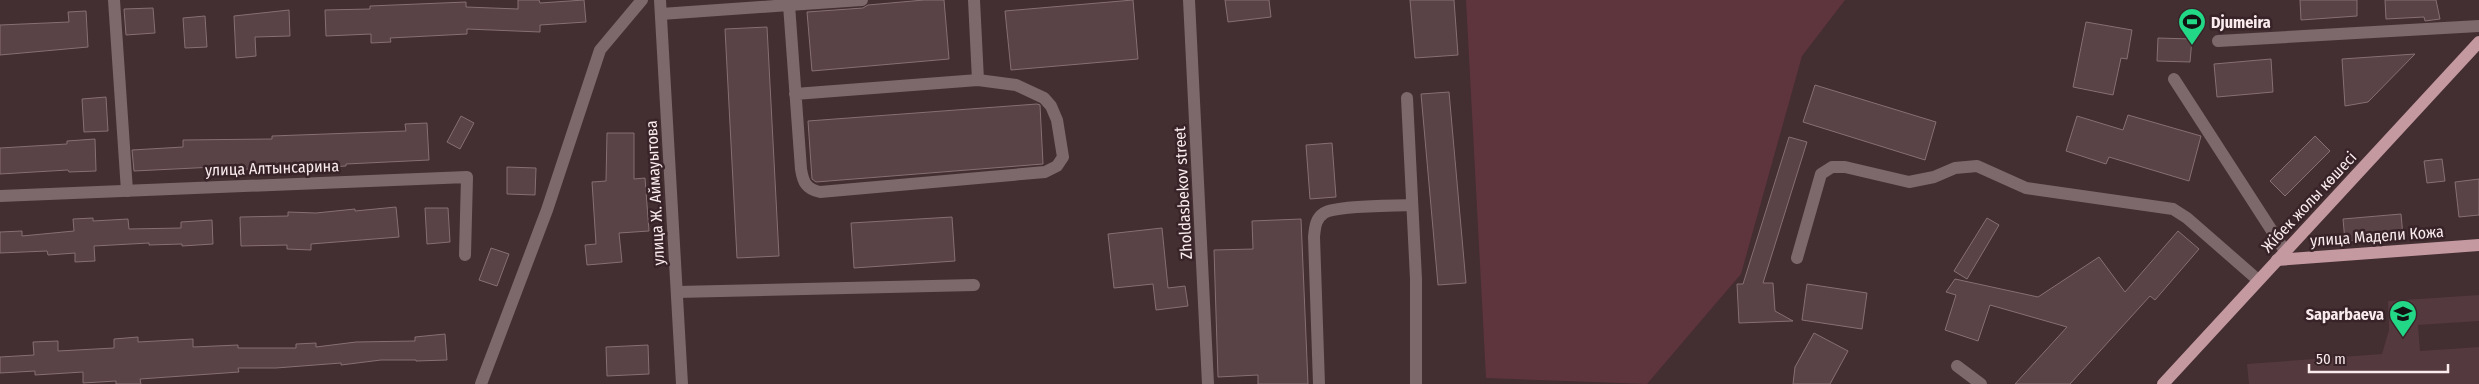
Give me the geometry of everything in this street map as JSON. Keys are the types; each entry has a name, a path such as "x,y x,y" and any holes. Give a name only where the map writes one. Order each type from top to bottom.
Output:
{"main road":[{"name":"Жібек жолы көшесі","path":"2163,384 2479,42"},
{"name":"улица Мадели Кожа","path":"2281,256 2479,245"}],"street":[{"path":"114,0 127,191"},
{"path":"481,384 547,210 600,50 642,0"},
{"name":"улица Ж. Аймауытова","path":"660,0 682,384"},
{"path":"661,14 862,0"},
{"path":"974,0 978,80"},
{"name":"Zholdasbekov street","path":"1189,0 1208,384"},
{"path":"789,5 795,94 802,174 807,187 812,190 820,192 1045,172 1057,166 1063,157 1057,120 1051,106 1044,98 1016,85 978,80 795,94"},
{"path":"2218,41 2479,26"},
{"path":"2174,79 2281,256"},
{"path":"1406,98 1412,206 1416,384"},
{"path":"1797,258 1821,174 1832,167 1845,167 1909,182 1934,177 1955,168 1977,166 2026,188 2173,209 2187,218 2258,280"},
{"name":"улица Алтынсарина","path":"0,196 467,177 465,255"},
{"path":"1319,384 1314,237 1316,221 1325,212 1346,209 1412,206"},
{"path":"677,292 974,285"},
{"path":"1957,366 1981,384"}],"shaded area":[{"path":"1466,0 1845,0 1802,56 1741,274 1647,384 1486,378"},
{"name":"Saparbaeva","path":"2479,295 2479,321 2418,325 2420,351 2479,347 2479,384 2249,384 2247,364 2382,354 2389,330 2388,301"}],"building":[{"path":"518,0 539,0 540,3 584,0 586,22 540,25 540,32 467,29 467,34 390,38 391,42 371,43 371,34 326,36 325,10 370,9 370,6 466,2 466,7 518,9"},
{"path":"944,0 949,59 812,71 807,12 863,8 868,5"},
{"path":"1133,0 1138,59 1011,70 1005,11"},
{"path":"1225,0 1269,0 1271,17 1228,22"},
{"path":"1410,0 1454,0 1458,55 1415,58"},
{"path":"2300,0 2357,0 2357,16 2301,20"},
{"path":"2385,0 2436,0 2440,19 2425,21 2424,17 2386,19"},
{"path":"153,8 155,33 126,35 124,9"},
{"path":"289,10 290,36 255,37 256,56 236,58 234,16"},
{"path":"86,11 88,47 0,55 0,25 69,22 68,12"},
{"path":"205,16 207,47 185,48 183,18"},
{"path":"2086,22 2132,30 2127,59 2121,58 2113,95 2073,87"},
{"path":"767,27 779,256 737,258 725,29"},
{"path":"2158,38 2192,39 2190,62 2157,61"},
{"path":"2415,54 2368,102 2345,106 2342,59"},
{"path":"2271,59 2273,92 2217,97 2214,64"},
{"path":"1815,85 1936,122 1925,160 1803,122"},
{"path":"1449,92 1466,283 1438,285 1421,94"},
{"path":"106,97 108,131 84,132 82,99"},
{"path":"1040,105 1043,164 816,182 812,179 808,121"},
{"path":"2128,115 2201,136 2189,181 2109,157 2106,164 2066,151 2077,116 2123,130"},
{"path":"461,116 474,123 460,149 447,142"},
{"path":"427,123 429,160 346,164 346,166 313,168 313,164 235,170 235,166 134,171 132,150 183,147 183,140 272,139 272,136 406,131 405,124"},
{"path":"607,133 634,133 634,179 645,178 649,231 619,233 622,262 587,265 585,245 596,244 592,182 606,181"},
{"path":"2315,136 2330,151 2285,196 2270,181"},
{"path":"1789,137 1807,142 1763,283 1773,283 1775,311 1793,321 1739,323 1737,284 1743,284"},
{"path":"95,139 96,171 69,172 68,170 0,174 0,148 67,144 67,141"},
{"path":"1332,143 1336,197 1310,199 1306,145"},
{"path":"2442,159 2445,181 2427,183 2424,161"},
{"path":"507,167 536,168 535,195 507,194"},
{"path":"2479,179 2479,215 2459,217 2455,182"},
{"path":"396,207 399,237 311,244 311,250 287,249 287,245 241,246 240,217 288,216 288,212 316,213"},
{"path":"425,208 448,208 450,242 427,244"},
{"path":"2401,214 2403,236 2345,241 2343,219"},
{"path":"952,217 955,261 854,268 851,223"},
{"path":"93,218 93,221 128,219 129,229 181,228 181,222 212,220 213,244 182,246 182,244 149,245 149,243 94,246 95,261 75,262 75,253 48,255 47,251 0,253 0,232 22,231 22,236 74,231 73,219"},
{"path":"1987,218 1999,225 1967,279 1954,271"},
{"path":"1301,219 1308,384 1258,384 1258,375 1218,377 1214,250 1253,249 1252,221"},
{"path":"1162,228 1168,288 1185,286 1188,306 1156,310 1153,284 1114,288 1108,234"},
{"path":"2178,231 2199,249 2155,300 2150,296 2070,384 2015,384 2067,327 1990,305 1978,341 1945,330 1956,295 1946,292 1955,279 2038,297 2099,257 2125,292"},
{"path":"491,248 509,254 497,286 479,280"},
{"path":"1807,284 1867,293 1862,329 1802,320"},
{"path":"1814,333 1848,351 1830,384 1793,384 1795,367"},
{"path":"445,334 447,360 381,360 341,365 341,363 276,368 238,368 239,372 140,379 141,384 116,384 116,381 83,383 83,372 35,375 35,371 0,373 0,357 34,355 33,342 58,341 58,351 114,348 114,339 138,337 138,342 193,339 193,347 238,345 238,348 296,348 296,344 316,343 316,347 356,342 415,341 415,337"},
{"path":"648,345 649,374 607,376 606,347"}],"place":[{"name":"Djumeira","path":"2192,46"},
{"name":"Saparbaeva","path":"2403,338"}]}
